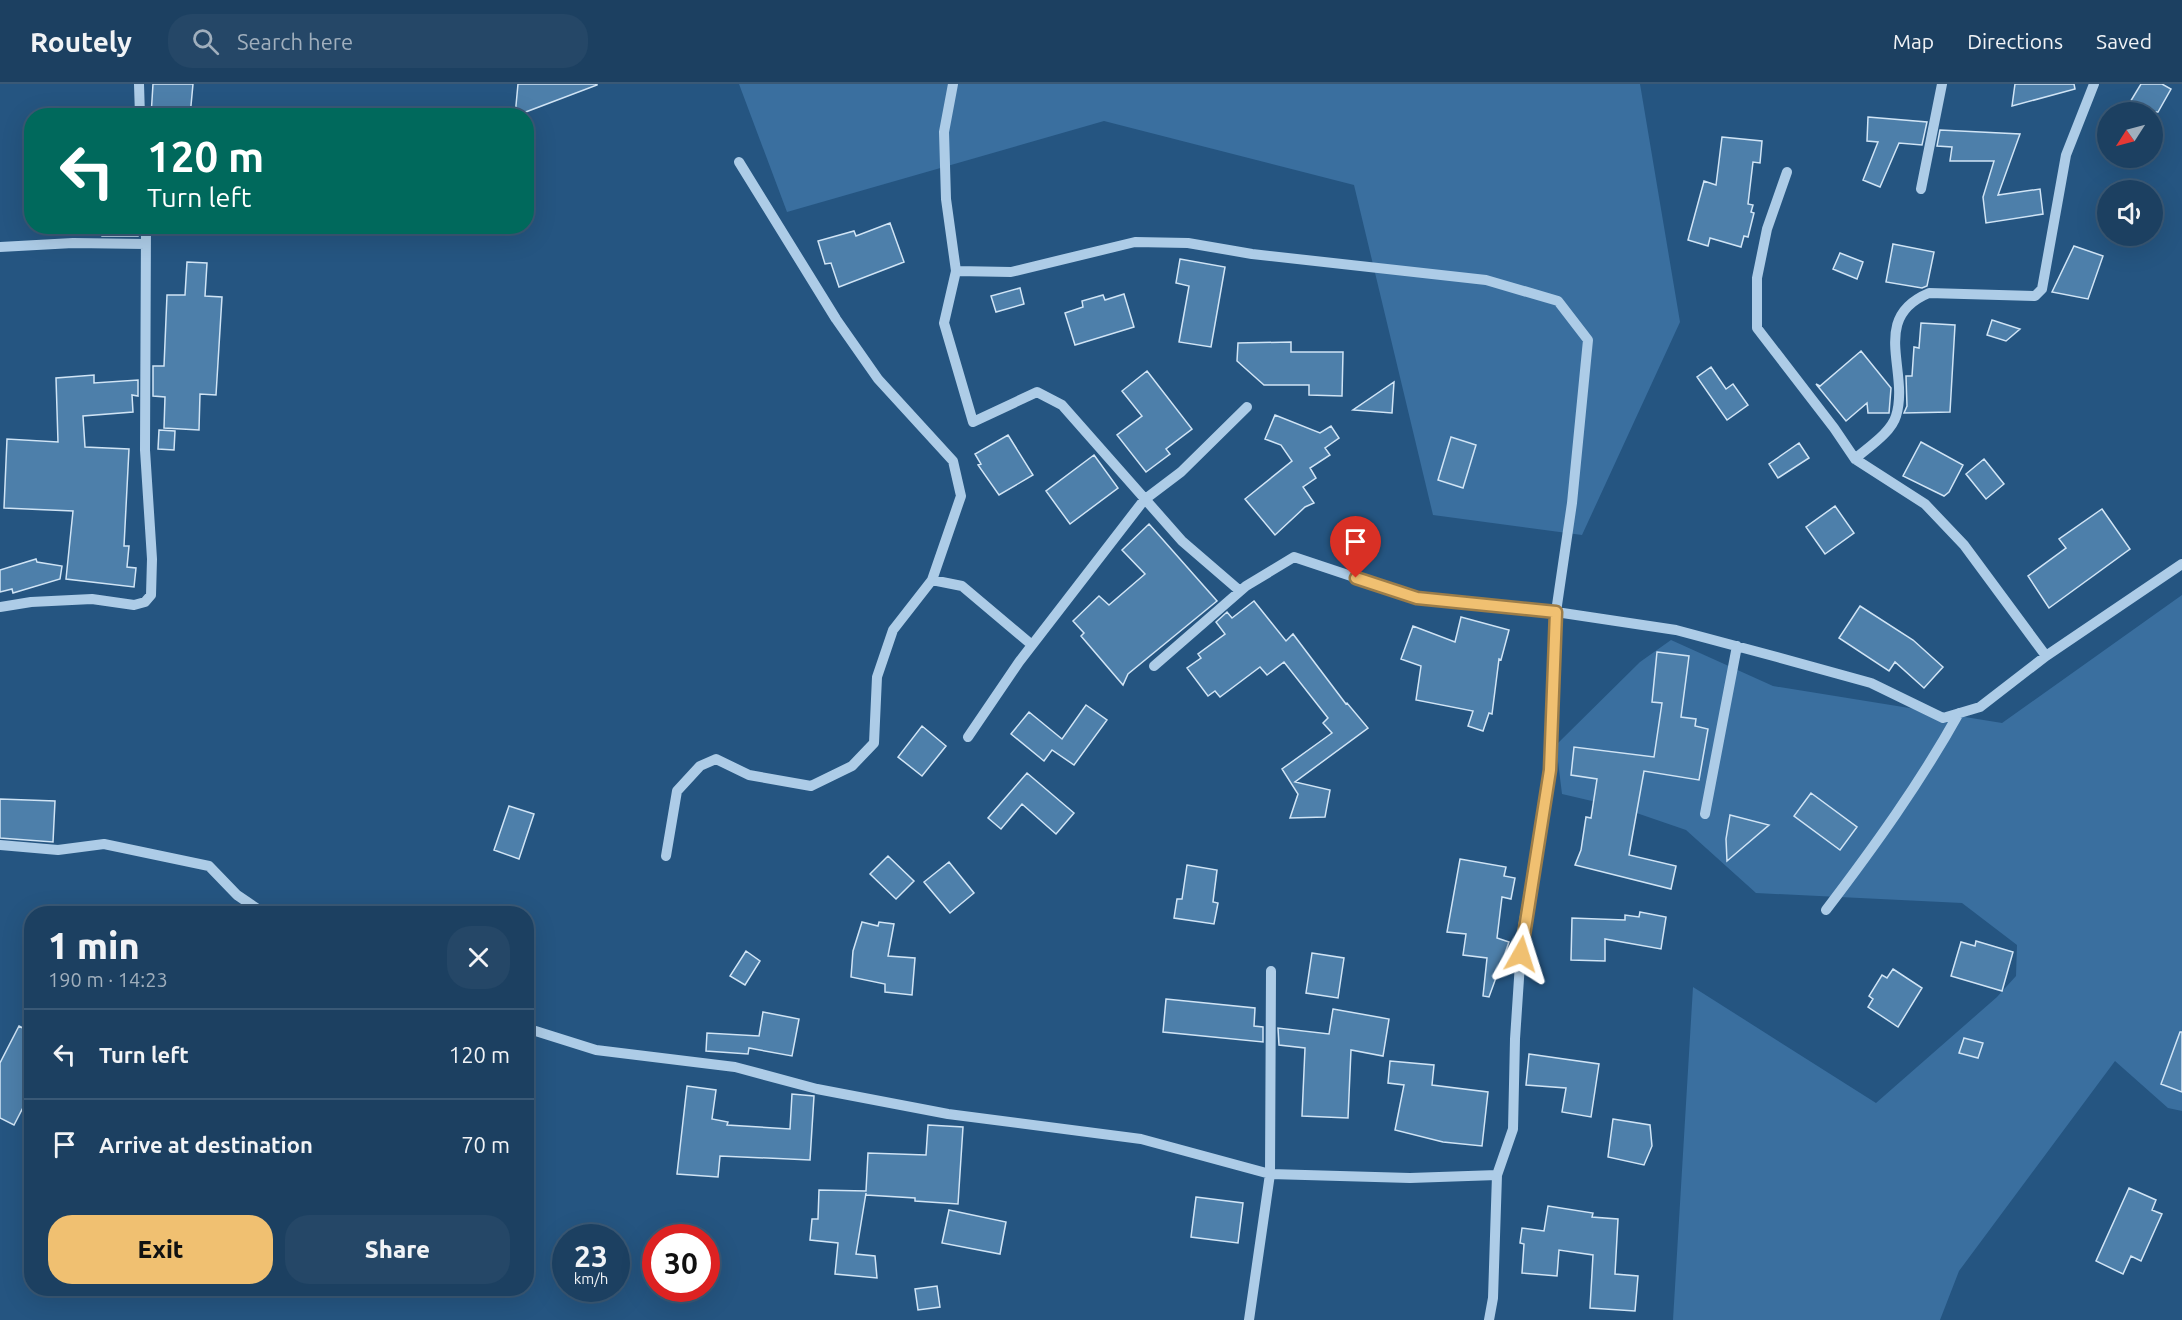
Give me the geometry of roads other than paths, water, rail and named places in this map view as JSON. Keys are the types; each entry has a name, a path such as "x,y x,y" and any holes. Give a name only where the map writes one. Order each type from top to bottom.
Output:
{"street":[{"path":"139,84 140,108"},
{"path":"953,84 944,132 946,199 956,272 945,323 973,422 1037,392 1062,405 1182,541 1240,591"},
{"path":"1921,189 1942,84"},
{"path":"1855,459 1896,419 1899,401 1895,339 1903,312 1914,300 1929,293 2035,296 2042,289 2066,155 2094,84"},
{"path":"666,856 677,791 700,766 716,759 749,775 811,786 852,766 874,743 877,677 893,630 932,580 961,496 953,461 878,379 836,319 739,162"},
{"path":"1787,172 1767,229 1757,278 1757,328 1855,459 1925,504 1964,545 2046,656"},
{"path":"0,607 31,602 92,599 134,605 140,604 151,595 152,559 146,450 146,234"},
{"path":"956,272 1011,272 1135,242 1188,243 1252,254 1486,280 1558,301 1588,340 1572,504 1556,612 1550,770 1522,933 1515,1039 1513,1129 1497,1175 1493,1298 1489,1320"},
{"path":"0,247 72,243 146,244"},
{"path":"968,737 1032,645 1144,500 1181,472 1247,407"},
{"path":"1154,666 1240,591 1294,557 1417,598 1556,612 1676,630 1871,683 1943,718 1980,707 2046,656 2182,564"},
{"path":"932,580 962,586 1032,645"},
{"path":"1705,814 1737,646"},
{"path":"1826,910 1880,839 1930,765 1959,713"},
{"path":"0,845 58,850 104,844 209,866 237,895 253,906"},
{"path":"1249,1320 1270,1174 1271,972"},
{"path":"534,1031 596,1050 735,1067 817,1089 948,1114 1141,1139 1270,1174 1410,1178 1497,1175"}]}
